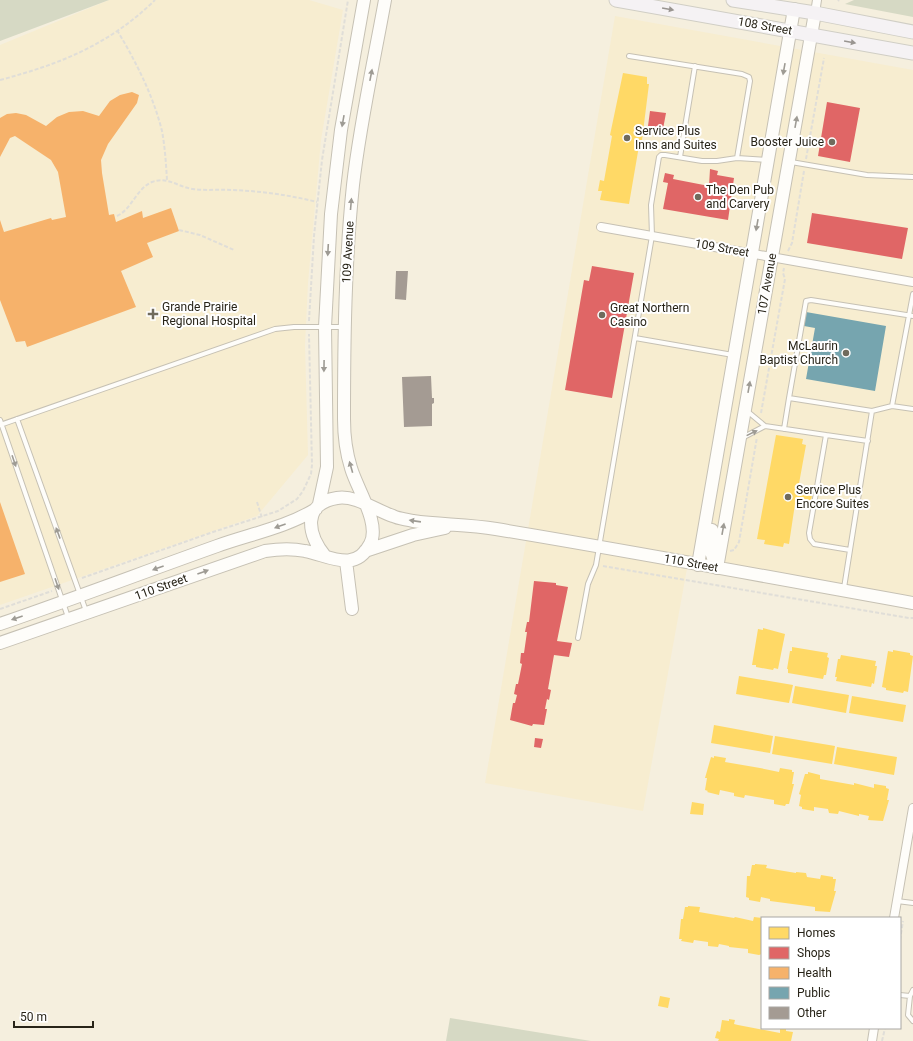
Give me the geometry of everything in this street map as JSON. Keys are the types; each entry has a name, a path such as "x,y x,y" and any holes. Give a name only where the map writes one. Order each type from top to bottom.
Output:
{"main road":[{"name":"108 Street","path":"616,0 913,53"},
{"name":"108 Street","path":"733,0 816,6 913,32"}],"street":[{"name":"109 Avenue","path":"317,507 326,474 327,455 324,380 328,247 335,173 364,0"},
{"name":"109 Avenue","path":"364,504 352,472 346,444 345,327 348,248 353,184 359,140 385,0"},
{"name":"107 Avenue","path":"698,564 795,4"},
{"name":"107 Avenue","path":"717,568 816,6"},
{"name":"109 Street","path":"601,227 913,282"},
{"path":"717,568 710,549 710,541 728,425 727,394"},
{"path":"338,498 348,498 364,504 372,518 373,526 371,543 365,551 360,555 346,561 337,561 325,556 314,542 311,531 312,521 317,507 338,498"},
{"name":"110 Street","path":"364,504 394,517 429,522 468,525 698,564 913,603"},
{"name":"110 Street","path":"0,624 81,596 218,545 291,522 317,507"},
{"name":"110 Street","path":"365,551 426,532 468,525"},
{"name":"110 Street","path":"0,643 265,551 296,549 325,556"},
{"path":"346,561 352,610"},
{"path":"894,917 911,828 913,808"},
{"path":"872,1041 874,1029"}],"lane":[{"path":"629,56 742,74 748,77 750,81 738,158"},
{"path":"680,157 695,66"},
{"path":"578,638 588,584 596,565 635,338 652,236 651,204 659,157 665,154 702,162 738,158 768,160"},
{"path":"788,162 867,175 913,177"},
{"path":"892,406 911,316 913,294"},
{"path":"784,429 804,305 806,301 811,300 911,316"},
{"path":"69,619 0,423 17,419 275,329 345,327"},
{"path":"635,338 733,355"},
{"path":"789,398 872,411 892,406 913,410"},
{"path":"745,410 765,426 868,441"},
{"path":"844,590 872,411"},
{"path":"17,419 87,613"},
{"path":"739,439 765,426"},
{"path":"826,435 809,533 810,539 814,544 850,550"},
{"path":"897,901 913,903"},
{"path":"913,990 910,996 908,1015 913,1021"},
{"path":"901,995 910,996"}],"path":[{"path":"0,80 64,60 98,43 142,12 155,0"},
{"path":"75,581 213,532 278,512 297,499 308,484 311,474 313,455 309,327 317,202 324,140 348,0"},
{"path":"117,30 142,76 156,112 162,132 167,180"},
{"path":"760,422 785,279 782,273 792,243 824,58"},
{"path":"117,216 125,211 146,185 167,180 191,189 254,191 317,202"},
{"path":"179,230 200,235 234,250"},
{"path":"720,550 729,552 734,550 739,542 758,430"},
{"path":"257,502 262,518"},
{"path":"596,565 913,618"},
{"path":"0,609 58,588"},
{"path":"882,1041 885,1029"}],"shaded area":[{"name":"Grande Prairie Regional Hospital","path":"109,0 309,0 343,10 321,140 308,283 305,345 308,455 257,516 0,605 0,45"},
{"path":"615,16 913,70 913,603 688,563 643,811 485,783"}],"green space":[{"path":"0,0 109,0 0,41"},
{"path":"854,0 913,0 913,17 845,4"},
{"path":"450,1018 591,1041 446,1041"}],"building: Homes":[{"name":"Service Plus Inns and Suites","path":"623,73 647,77 647,84 649,84 642,140 640,140 629,204 600,200 602,191 598,191 600,180 604,181 612,136 610,135"},
{"name":"Service Plus Encore Suites","path":"776,435 803,439 802,444 806,445 798,489 813,490 810,506 795,504 789,544 784,543 783,547 764,544 765,540 757,539"},
{"path":"763,628 785,634 778,669 774,668 773,670 752,665 758,629 763,630"},
{"path":"792,647 828,653 827,657 829,658 826,675 824,675 823,679 788,673 787,669"},
{"path":"893,650 910,653 910,655 913,656 908,692 904,691 903,693 886,690 886,688 882,687 888,651 893,652"},
{"path":"841,655 876,661 875,666 877,666 874,684 872,683 871,687 836,681 837,677 835,677 838,659 840,659"},
{"path":"739,676 793,685 789,703 736,694"},
{"path":"795,686 849,695 846,713 792,703"},
{"path":"852,696 906,705 903,722 849,713"},
{"path":"714,725 773,736 770,753 711,743"},
{"path":"775,736 835,746 832,764 772,754"},
{"path":"837,747 897,757 894,775 834,764"},
{"path":"714,756 726,758 725,762 779,772 780,768 792,770 792,772 794,772 792,784 794,784 789,804 786,804 785,806 774,804 774,800 745,795 744,798 734,796 734,793 720,790 719,795 707,792 708,791 705,790 707,778 705,778 711,757 714,758"},
{"path":"808,772 820,775 820,779 854,785 854,783 874,788 874,784 886,786 886,788 889,789 887,800 889,800 883,821 868,820 869,816 859,814 859,816 839,811 838,814 829,813 828,809 814,807 814,811 802,809 802,807 799,806 801,795 799,794 805,774 808,774"},
{"path":"692,802 704,804 703,815 690,814"},
{"path":"752,865 767,865 766,868 796,873 806,873 807,877 820,879 821,875 833,877 833,879 836,879 834,891 836,891 830,912 815,911 815,907 770,901 770,899 761,897 760,902 749,900 749,898 746,897 747,876 750,876"},
{"path":"685,907 700,907 699,912 753,921 754,917 761,918 761,954 748,953 748,949 729,947 719,944 718,947 708,946 708,942 694,940 693,943 681,941 682,939 679,939 681,919 683,919"},
{"path":"660,996 670,998 668,1008 658,1006"},
{"path":"729,1019 735,1020 734,1024 780,1033 780,1029 786,1029 786,1031 793,1032 791,1041 718,1041 719,1039 715,1038 717,1031 720,1032 722,1020 729,1021"}],"building: Shops":[{"path":"827,102 860,108 850,162 818,156"},
{"path":"650,111 666,113 663,129 648,126"},
{"name":"The Den Pub and Carvery","path":"710,169 718,171 717,175 734,178 728,220 663,209 668,183 663,182 665,173 674,175 673,179 709,186"},
{"path":"812,213 908,228 902,259 807,243"},
{"name":"Great Northern Casino","path":"592,266 634,273 612,398 565,390 584,280 589,281"},
{"path":"534,581 556,583 556,585 568,587 557,641 572,643 569,657 554,655 548,689 551,690 545,709 547,709 544,725 533,724 532,726 510,720 513,703 515,703 517,695 514,694 516,684 518,684 522,664 520,663 521,653 524,653 527,632 525,632 527,622 529,622"},
{"path":"535,738 543,739 541,748 534,747"}],"building: Health":[{"path":"132,92 139,95 137,103 108,144 101,160 109,215 114,214 116,222 142,211 143,218 171,208 179,231 147,243 153,257 121,271 136,307 27,347 25,341 16,342 0,300 0,220 4,232 51,218 52,220 66,217 58,172 51,160 15,136 10,138 0,157 0,118 7,114 16,113 26,115 46,126 57,117 69,112 83,111 99,116 110,101 120,95"},
{"path":"0,502 25,574 0,582"}],"building: Public":[{"name":"McLaurin Baptist Church","path":"806,312 886,326 875,391 806,379 815,328 804,326"}],"building: Other":[{"path":"396,271 408,271 406,300 395,299"},
{"path":"431,376 432,398 434,398 434,403 432,404 432,426 404,427 402,377"}],"place":[{"name":"Service Plus Inns and Suites","path":"627,138"},
{"name":"Booster Juice","path":"832,142"},
{"name":"The Den Pub and Carvery","path":"698,197"},
{"name":"Grande Prairie Regional Hospital","path":"153,314"},
{"name":"Great Northern Casino","path":"602,315"},
{"name":"McLaurin Baptist Church","path":"846,353"},
{"name":"Service Plus Encore Suites","path":"788,497"}]}
